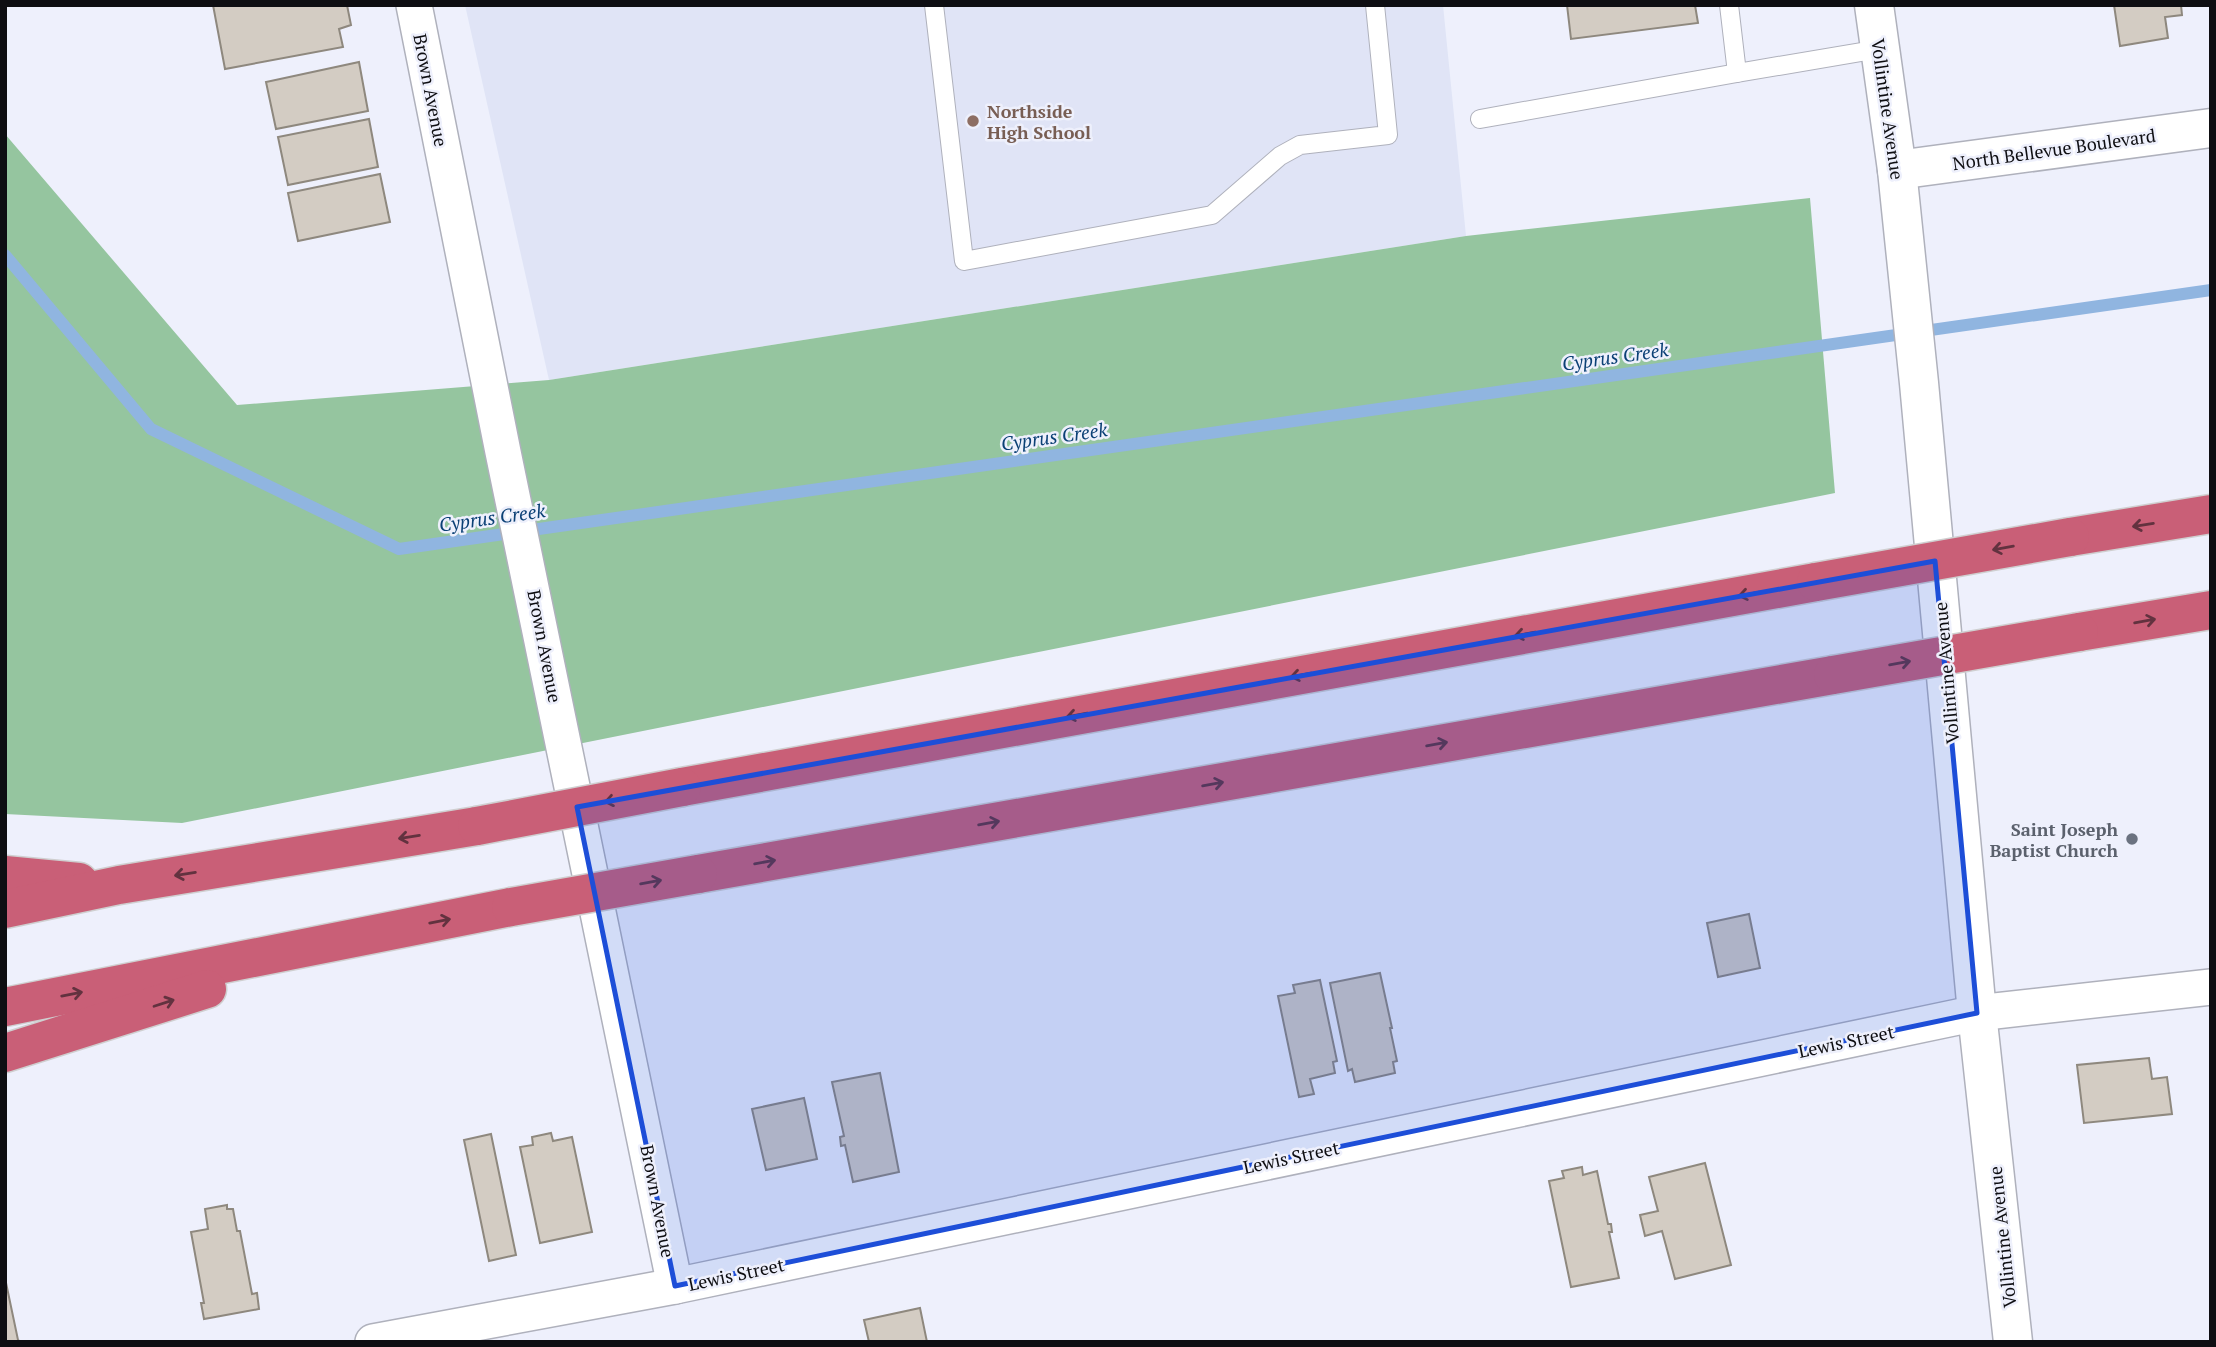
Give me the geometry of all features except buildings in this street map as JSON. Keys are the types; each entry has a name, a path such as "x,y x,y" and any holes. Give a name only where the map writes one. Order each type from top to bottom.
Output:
{"highway":[{"path":"5,908 119,886 477,826 1816,582 2211,514"},
{"path":"5,1007 511,907 2211,610"},
{"path":"5,875 119,886"},
{"path":"5,1053 388,932"}],"street":[{"name":"Brown Avenue","path":"414,5 675,1286"},
{"name":"Vollintine Avenue","path":"1874,5 1897,170 1977,1013 2013,1342"},
{"name":"North Bellevue Boulevard","path":"1897,170 2211,128"},
{"name":"Lewis Street","path":"373,1342 675,1286 1977,1013 2211,987"}],"lane":[{"path":"934,5 964,261 1212,215 1280,156 1300,145 1388,135 1375,5"},
{"path":"1729,5 1738,73"},
{"path":"1480,119 1879,49"}],"highlighted area":[{"path":"1935,561 1977,1013 675,1286 577,807"}],"shaded area":[{"name":"Northside High School","path":"465,5 1443,5 1466,236 549,380"}],"green space":[{"path":"5,134 237,405 549,380 1466,236 1810,198 1835,493 182,823 5,814"}],"waterway":[{"name":"Cyprus Creek","path":"5,255 151,429 399,549 2211,290"}],"place":[{"name":"Northside High School","path":"973,121"},
{"name":"Saint Joseph Baptist Church","path":"2132,839"}]}
